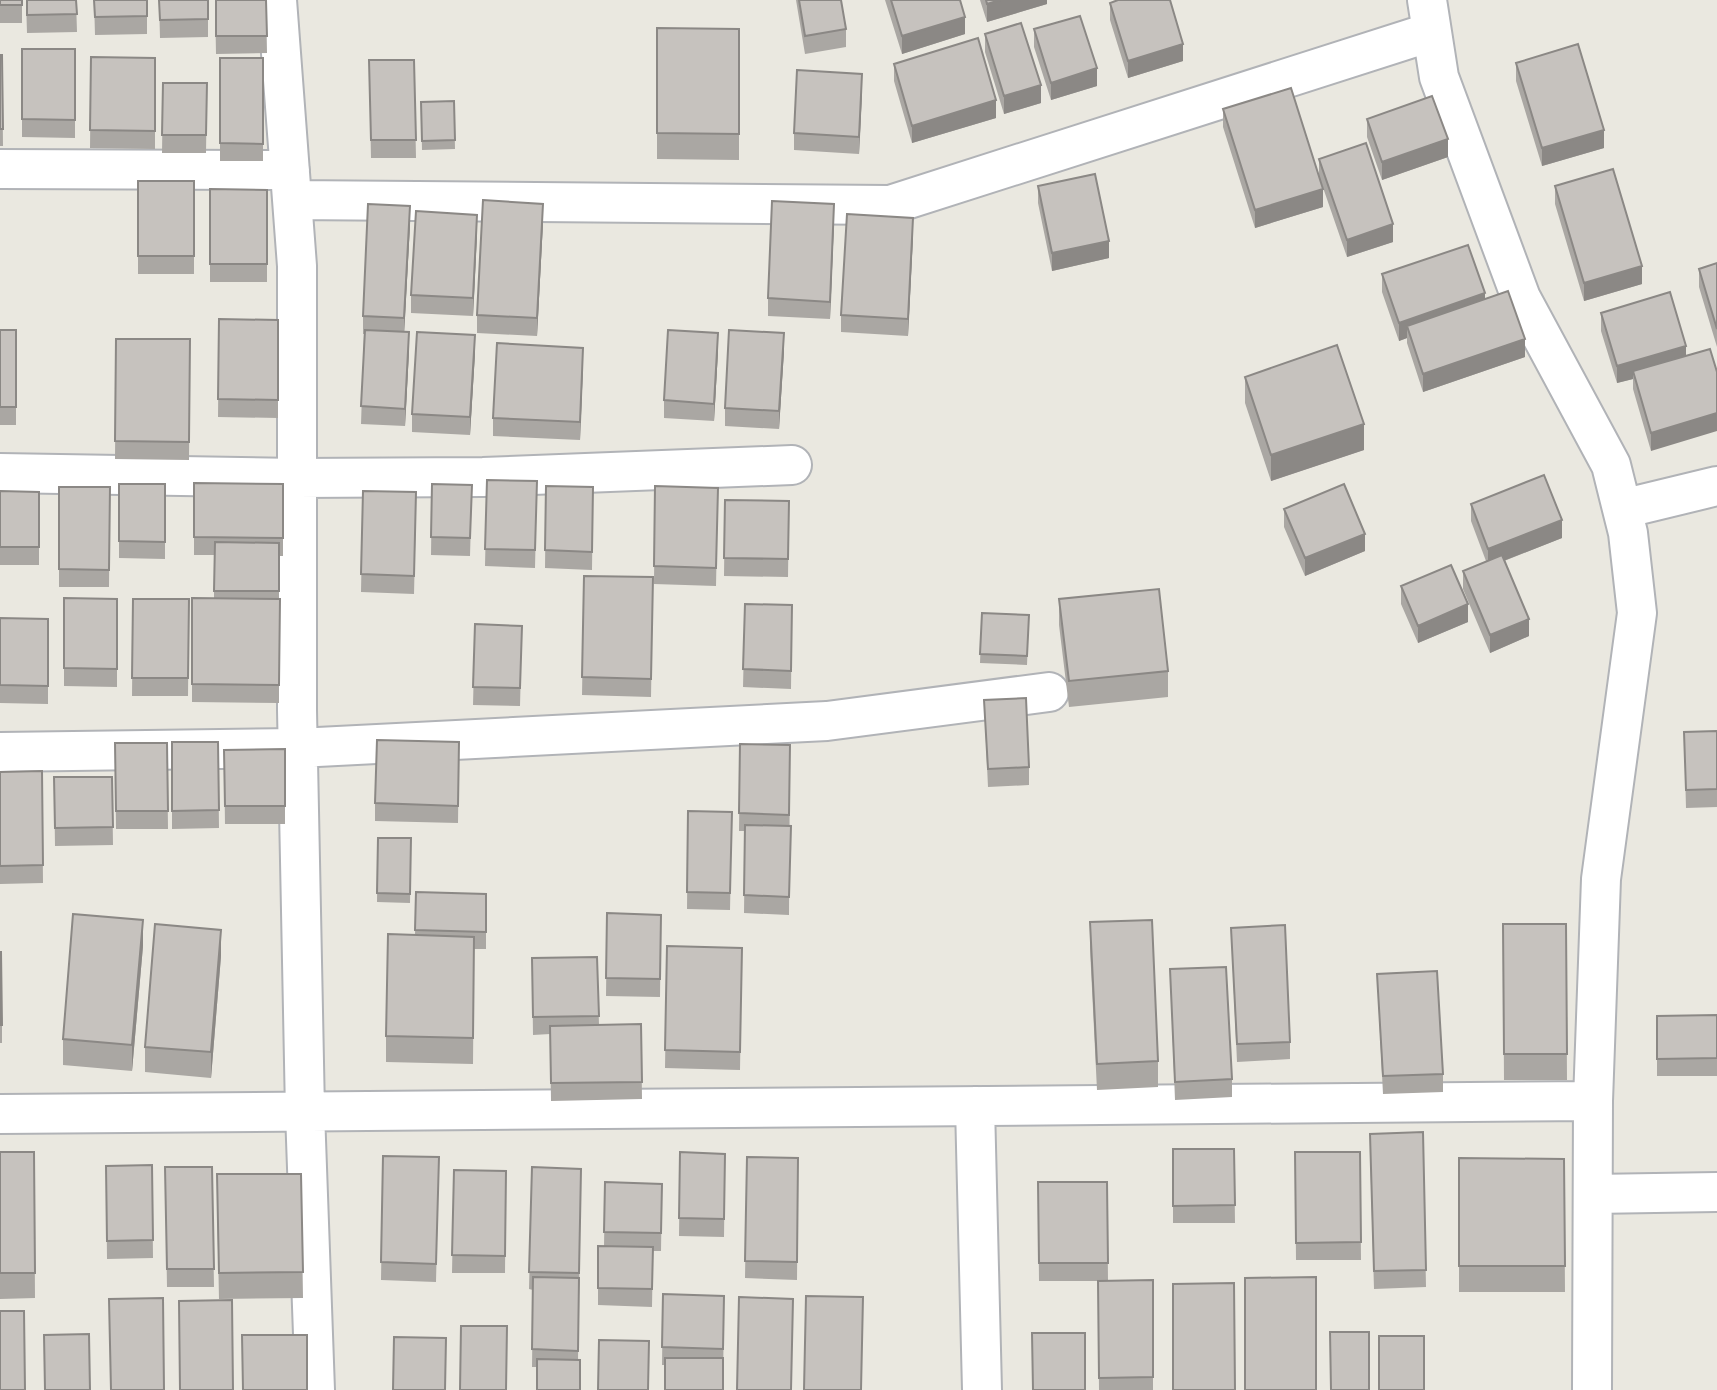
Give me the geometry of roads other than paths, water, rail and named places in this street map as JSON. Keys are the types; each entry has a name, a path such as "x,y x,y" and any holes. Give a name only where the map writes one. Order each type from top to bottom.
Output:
{"street":[{"path":"276,0 297,266 298,747 305,1112 315,1390"},
{"path":"0,169 291,185 890,205 1429,16 1438,76 1521,298 1611,466 1628,533 1637,613 1601,879 1593,1101 1592,1390"},
{"path":"0,473 297,478 483,477 792,465"},
{"path":"1622,509 1717,486"},
{"path":"0,752 298,747 827,721 1049,692"},
{"path":"0,1114 1593,1101"},
{"path":"975,1106 982,1390"},
{"path":"1592,1194 1717,1192"}]}
